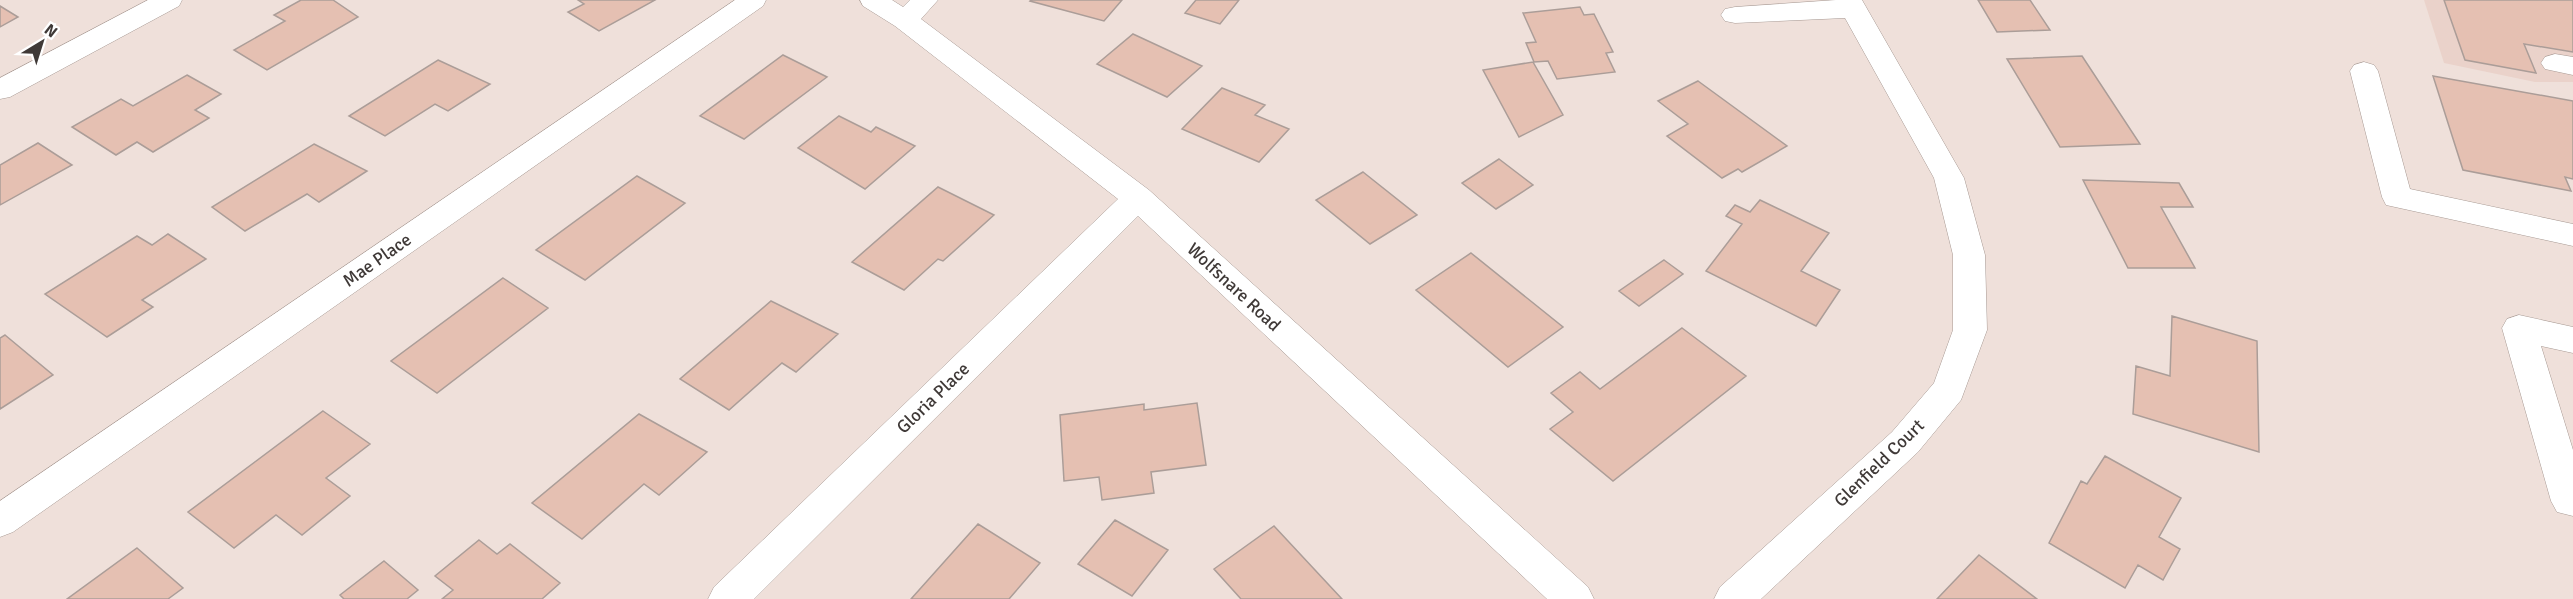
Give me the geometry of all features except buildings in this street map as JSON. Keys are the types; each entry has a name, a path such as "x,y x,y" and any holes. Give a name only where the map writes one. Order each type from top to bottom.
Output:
{"street":[{"path":"0,90 169,0"},
{"name":"Mae Place","path":"0,521 753,0"},
{"name":"Wolfsnare Road","path":"873,0 915,10 1138,198 1565,596"},
{"path":"1735,15 1851,5"},
{"name":"Glenfield Court","path":"1734,599 1905,442 1949,390 1970,330 1969,255 1949,178 1851,5"},
{"path":"2364,71 2397,197 2573,235"},
{"name":"Gloria Place","path":"728,599 1138,198"},
{"path":"2570,501 2519,328 2573,340"}],"shaded area":[{"path":"2424,0 2573,0 2573,82 2535,82 2444,63"}]}
